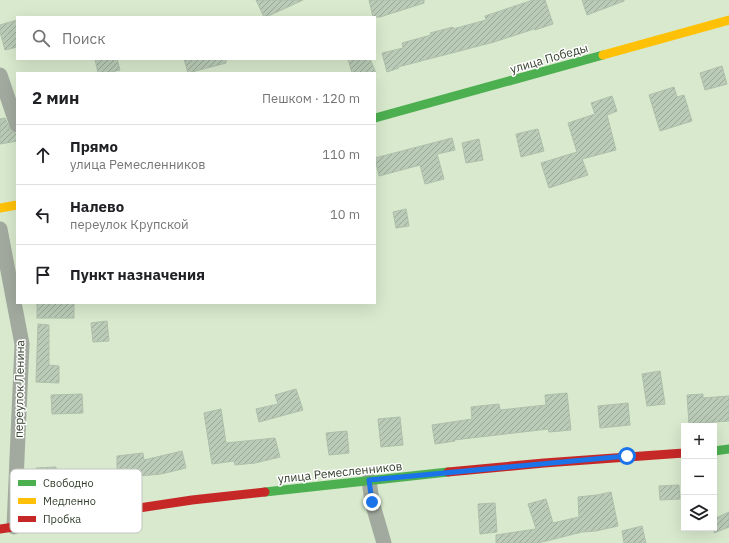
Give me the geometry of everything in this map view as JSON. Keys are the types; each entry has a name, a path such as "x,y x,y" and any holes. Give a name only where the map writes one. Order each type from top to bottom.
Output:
{"street":[{"name":"улица Победы","path":"376,118 729,20"},
{"path":"0,76 16,122"},
{"path":"0,208 16,204"},
{"name":"переулок Ленина","path":"0,229 22,344 12,469"},
{"path":"717,451 729,450"},
{"name":"улица Ремесленников","path":"142,508 192,500 369,480 544,463 681,453"},
{"path":"369,480 372,502 384,543"},
{"name":"переулок Ленина","path":"7,528 10,491"}],"building":[{"path":"256,0 303,0 268,16 264,16"},
{"path":"369,0 424,0 424,3 380,17 373,16"},
{"path":"533,0 545,0 553,24 494,42 398,67 399,68 387,72 382,53 403,48 402,43 431,35 430,33 453,27 453,29 486,20 485,16"},
{"path":"582,0 624,0 624,1 587,15"},
{"path":"16,20 16,47 5,50 0,32 0,25"},
{"path":"95,60 117,60 120,70 111,72 98,72"},
{"path":"184,60 226,60 226,63 188,72"},
{"path":"348,60 370,60 376,72 352,72"},
{"path":"722,66 727,84 705,90 700,73"},
{"path":"674,87 677,97 684,95 692,121 660,131 649,95"},
{"path":"612,96 617,111 607,115 616,150 582,159 588,175 549,188 541,163 577,152 568,123 595,114 591,103"},
{"path":"5,118 11,131 16,134 16,141 0,144 0,119"},
{"path":"538,129 544,151 521,157 516,134"},
{"path":"452,138 455,150 437,154 444,179 425,184 420,165 379,176 376,158"},
{"path":"479,139 483,160 466,163 462,143"},
{"path":"406,209 409,226 396,228 393,212"},
{"path":"37,304 74,304 74,318 37,318"},
{"path":"107,321 109,341 93,342 91,323"},
{"path":"38,324 49,325 49,365 59,366 59,383 36,382"},
{"path":"660,371 665,404 647,406 642,374"},
{"path":"296,389 303,410 259,422 256,409 278,404 275,395"},
{"path":"567,393 571,430 549,432 548,429 454,440 455,441 435,444 432,425 472,419 471,407 499,404 500,410 546,405 545,395"},
{"path":"82,394 83,413 52,414 51,395"},
{"path":"703,394 703,398 729,396 729,421 689,423 687,395"},
{"path":"628,403 630,425 600,428 598,406"},
{"path":"221,409 226,443 275,438 280,457 255,463 235,465 234,461 212,464 204,413"},
{"path":"400,417 403,445 381,447 378,419"},
{"path":"347,431 349,453 329,455 326,433"},
{"path":"182,451 186,468 161,474 142,476 142,469 117,469 117,456 143,453 144,460"},
{"path":"56,467 56,469 36,469"},
{"path":"679,485 680,499 660,500 659,486"},
{"path":"611,492 618,526 596,531 582,532 538,543 496,543 496,535 536,529 528,504 546,499 553,523 579,517 578,497"},
{"path":"495,503 497,532 480,534 478,504"},
{"path":"729,512 729,527 714,533 714,531 717,531 717,518"},
{"path":"642,526 646,543 624,543 622,531"}],"traffic: fast":[{"path":"376,118 603,55"},
{"path":"717,451 729,449"},
{"path":"265,492 448,472"}],"traffic: slow":[{"path":"603,55 729,20"},
{"path":"0,208 16,205"}],"traffic: jam":[{"path":"448,472 544,463 681,453"},
{"path":"142,508 192,500 265,492"},
{"path":"0,529 10,527"}],"route":[{"path":"372,502 369,480 627,456"}]}
